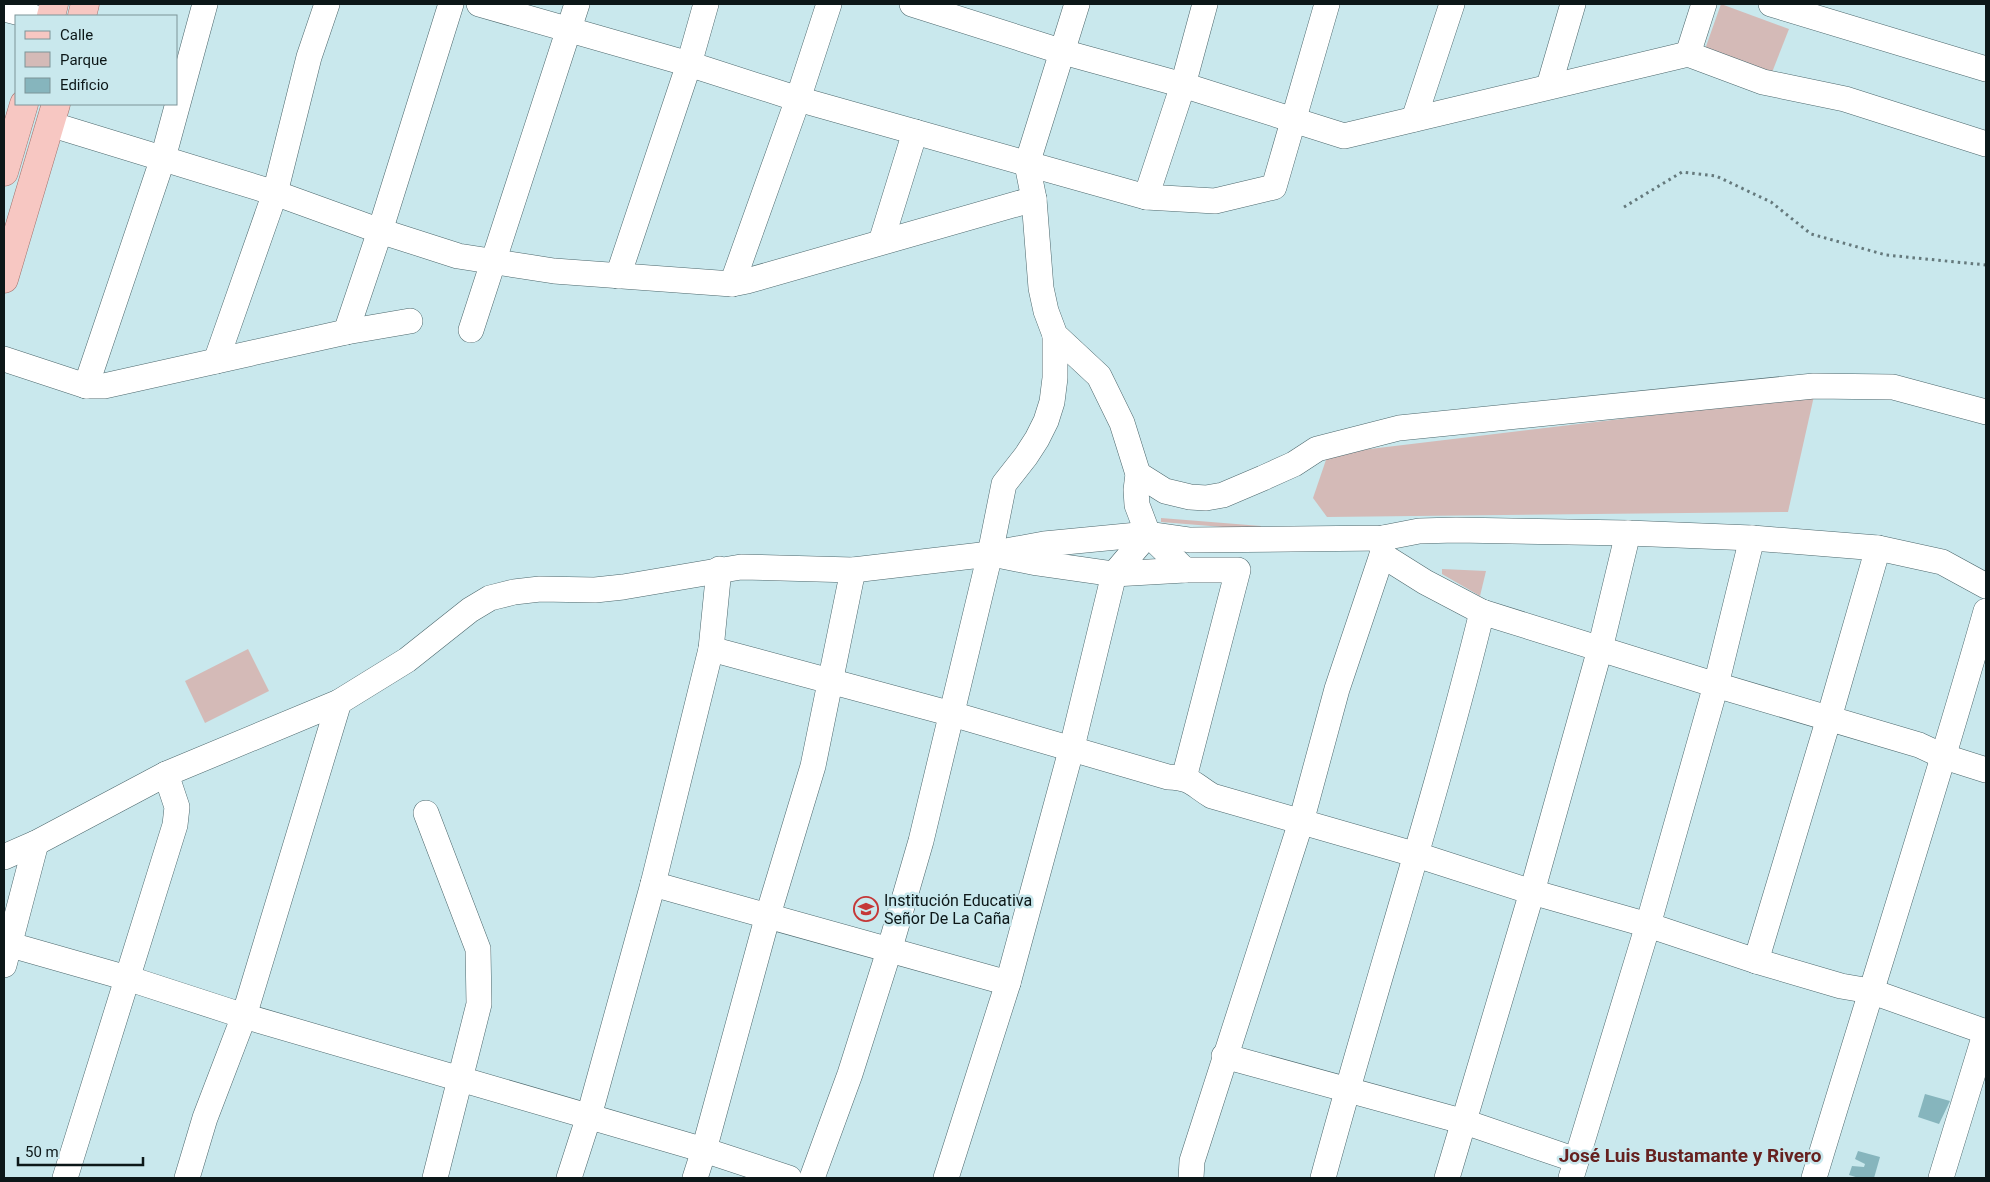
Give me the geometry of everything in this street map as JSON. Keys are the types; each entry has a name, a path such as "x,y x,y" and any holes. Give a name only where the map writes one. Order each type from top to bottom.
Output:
{"main road":[{"path":"6,155 24,105"},
{"path":"4,278 53,114"}],"street":[{"path":"178,103 205,4"},
{"path":"216,361 276,193 309,57 327,4"},
{"path":"346,332 380,231 451,4"},
{"path":"479,4 689,64 798,99 1146,197 1215,201 1274,187 1327,4"},
{"path":"471,330 577,4"},
{"path":"618,276 689,64 706,4"},
{"path":"732,284 798,99 829,4"},
{"path":"912,4 955,10 1063,52 1183,84 1344,136 1688,54 1763,82 1845,99 1986,144"},
{"path":"812,1178 850,1074 890,951 921,842 990,554 1004,484 1037,439 1046,421 1052,402 1055,378 1055,335 1046,311 1041,288 1034,199 1027,164 1077,4"},
{"path":"1146,197 1183,84 1205,4"},
{"path":"1414,119 1452,4"},
{"path":"1549,86 1573,4"},
{"path":"1688,54 1704,4"},
{"path":"1771,4 1799,8 1986,69"},
{"path":"4,8 28,15"},
{"path":"86,386 163,158 177,105"},
{"path":"53,114 163,158 276,193 380,231 458,256 554,271 732,284 748,282 1034,199"},
{"path":"881,242 915,132"},
{"path":"6,155 41,156"},
{"path":"4,359 86,386 104,386 346,332 410,321"},
{"path":"1055,335 1099,376 1122,424 1138,474 1137,505 1148,534 1185,570"},
{"path":"1138,474 1165,491 1190,498 1206,498 1223,495 1263,478 1294,464 1317,450 1399,428 1814,386 1893,387 1986,412"},
{"path":"4,857 36,843 166,774 339,702 407,660 470,610 490,598 540,588 595,590 638,585 719,570 767,567 853,570 990,554 1044,544 1148,534 1190,540 1382,546 1419,531 1456,530 1628,533 1752,538 1878,548 1942,562 1986,586"},
{"path":"1447,1178 1532,892 1600,649 1628,533"},
{"path":"946,1178 1008,983 1072,747 1114,574 1148,534"},
{"path":"1224,1056 1346,1091 1465,1122 1573,1169 1648,925 1716,685 1752,538"},
{"path":"1382,546 1425,582 1482,612 1716,685 1919,744 1945,758 1986,770"},
{"path":"1191,1178 1192,1161 1224,1056 1301,822 1338,689 1382,546"},
{"path":"1756,961 1830,718 1878,548"},
{"path":"990,554 1114,574 1185,570 1238,570 1184,778"},
{"path":"569,1178 589,1116 652,884 712,649 719,570"},
{"path":"695,1178 768,915 813,766 853,570"},
{"path":"1814,1178 1870,991 1945,758 1986,611"},
{"path":"1323,1178 1346,1091 1456,719 1482,612"},
{"path":"712,649 1072,747 1168,776 1184,778 1194,782 1199,788 1212,796 1648,925 1756,961 1841,986 1870,991 1986,1031 1941,1178"},
{"path":"187,1178 205,1118 244,1016 339,702"},
{"path":"65,1178 176,825 177,807 166,774"},
{"path":"426,813 478,949 479,1004 435,1178"},
{"path":"36,843 6,951 127,978 244,1016 704,1150 789,1178"},
{"path":"652,884 1008,983"}],"path":[{"path":"1624,207 1682,172 1716,176 1771,202 1811,234 1886,255 1986,265"}],"green space":[{"path":"1721,4 1789,29 1771,75 1704,52"},
{"path":"1814,396 1788,512 1327,517 1313,498 1328,454"},
{"path":"1161,518 1261,526 1260,530 1161,522"},
{"path":"1442,569 1486,571 1480,596 1442,574"},
{"path":"248,649 269,691 205,723 185,681"}],"building":[{"path":"1925,1094 1950,1101 1939,1124 1918,1117"},
{"path":"1858,1151 1880,1157 1874,1178 1859,1178 1849,1175 1852,1166 1864,1167 1865,1164 1855,1159"}],"place":[{"name":"Institución Educativa Señor De La Caña","path":"866,909"}],"district":[{"name":"José Luis Bustamante y Rivero","path":"1690,1155"}]}
